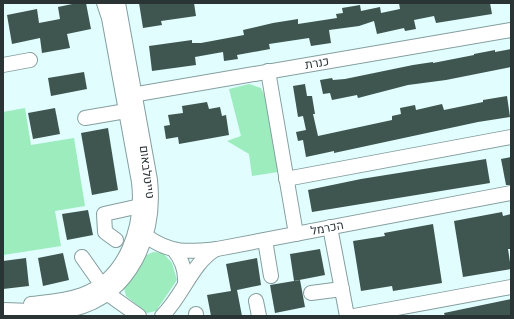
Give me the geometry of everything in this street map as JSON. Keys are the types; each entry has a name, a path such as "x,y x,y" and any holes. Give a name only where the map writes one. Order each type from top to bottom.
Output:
{"street":[{"name":"טייטלבאום","path":"3,309 70,298 92,291 105,289 126,275 140,251 146,236 151,195 129,95 104,3"},
{"name":"טייטלבאום","path":"105,289 130,247 136,233 140,206 139,182 126,111 129,95 118,3"},
{"name":"כנרת","path":"129,95 511,30"},
{"path":"3,65 30,60"},
{"path":"268,72 296,234"},
{"path":"85,118 126,111"},
{"path":"286,179 511,137"},
{"name":"הכרמל","path":"146,236 174,250 185,252 217,249 511,193"},
{"path":"116,240 105,232 104,214 140,206"},
{"path":"330,228 347,316"},
{"path":"265,240 271,276"},
{"path":"167,313 185,284 203,260 217,249"},
{"path":"174,250 184,264 186,276 185,284"},
{"path":"82,256 105,289 139,316"},
{"path":"354,316 511,287"},
{"path":"311,293 342,289"},
{"path":"256,301 259,316"}],"green space":[{"path":"249,84 261,88 266,98 278,172 252,176 249,154 227,141 241,136 229,89"},
{"path":"25,108 31,145 74,138 85,206 55,211 61,246 3,255 3,112"},
{"path":"153,252 163,253 172,263 177,280 156,311 147,313 126,296 124,288 145,256"}],"building":[{"path":"77,3 86,3 91,29 67,34 70,48 42,53 40,38 12,44 7,15 37,9 39,23 60,19 58,7"},
{"path":"139,3 194,3 196,16 161,21 162,25 143,28"},
{"path":"399,3 490,3 492,14 436,23 434,16 414,20 416,29 405,31 404,28 377,34 374,21 359,26 329,30 331,43 311,46 309,38 269,44 270,49 237,55 238,59 224,61 223,52 195,57 196,65 152,71 149,46 192,40 192,43 201,43 244,35 243,30 298,19 298,24 337,18 336,14 343,13 342,8 360,5 361,11 380,7 381,13 400,9"},
{"path":"511,49 511,67 446,80 408,85 358,98 357,95 332,100 330,93 323,94 320,80 332,78 333,80 345,79 495,50 495,52"},
{"path":"84,72 87,89 51,96 48,78"},
{"path":"305,84 307,96 312,96 315,114 313,114 318,136 392,120 392,116 401,114 400,108 415,105 416,110 442,104 444,110 483,102 483,100 507,96 510,117 478,122 334,153 334,151 306,157 303,140 298,141 296,132 306,130 303,116 298,117 293,86"},
{"path":"207,102 209,109 220,107 222,116 226,115 229,135 179,144 178,137 166,139 164,126 170,125 168,115 183,113 182,106"},
{"path":"55,108 60,134 33,139 28,113"},
{"path":"108,128 118,190 92,195 81,133"},
{"path":"511,157 511,185 506,185 501,159"},
{"path":"486,159 490,183 312,212 308,190 361,179"},
{"path":"88,210 93,235 67,240 62,214"},
{"path":"502,212 503,216 511,214 511,249 508,249 511,269 463,277 454,221"},
{"path":"433,224 442,283 393,291 392,286 361,291 353,241 385,236 384,233"},
{"path":"320,249 325,275 294,281 290,254"},
{"path":"63,253 69,280 43,286 38,258"},
{"path":"26,258 29,286 3,289 3,261"},
{"path":"257,258 261,285 237,290 242,316 211,316 207,295 231,291 226,264"},
{"path":"300,280 305,307 275,313 270,285"},
{"path":"511,299 511,316 445,316 444,313"}]}
